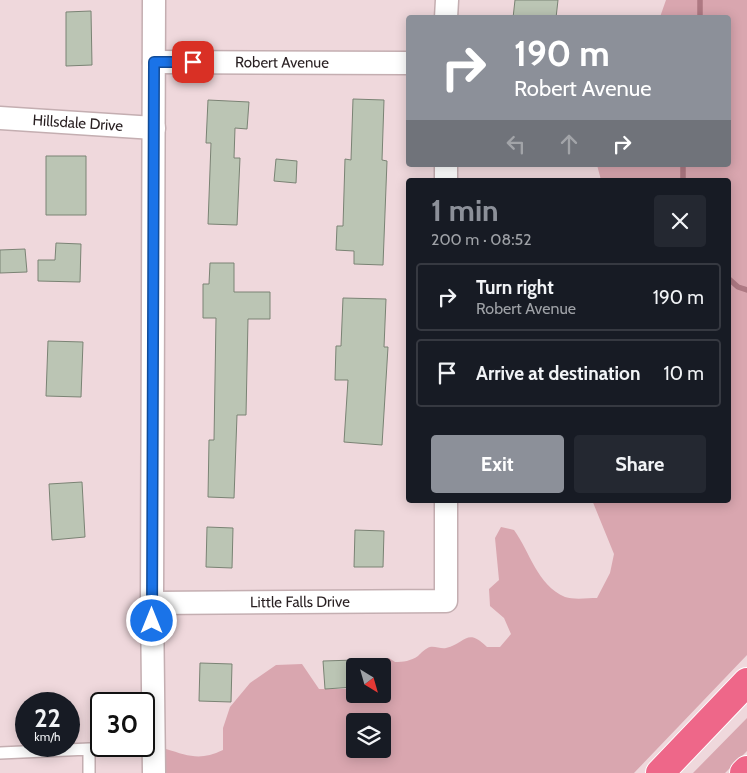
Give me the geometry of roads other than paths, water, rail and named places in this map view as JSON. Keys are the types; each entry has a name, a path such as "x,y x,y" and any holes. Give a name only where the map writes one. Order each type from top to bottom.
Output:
{"highway":[{"path":"660,773 747,682"},
{"path":"744,773 747,770"}],"street":[{"path":"153,692 154,0"},
{"path":"446,15 447,0"},
{"name":"Robert Avenue","path":"154,62 406,63"},
{"name":"Hillsdale Drive","path":"0,118 154,128"},
{"name":"Little Falls Drive","path":"152,603 446,601 446,503"},
{"path":"154,757 154,773"}],"lane":[{"path":"0,753 89,749 90,773"}],"waterway":[{"path":"700,0 700,15"},
{"path":"683,167 683,178"},
{"path":"731,281 738,287 747,290"}]}
